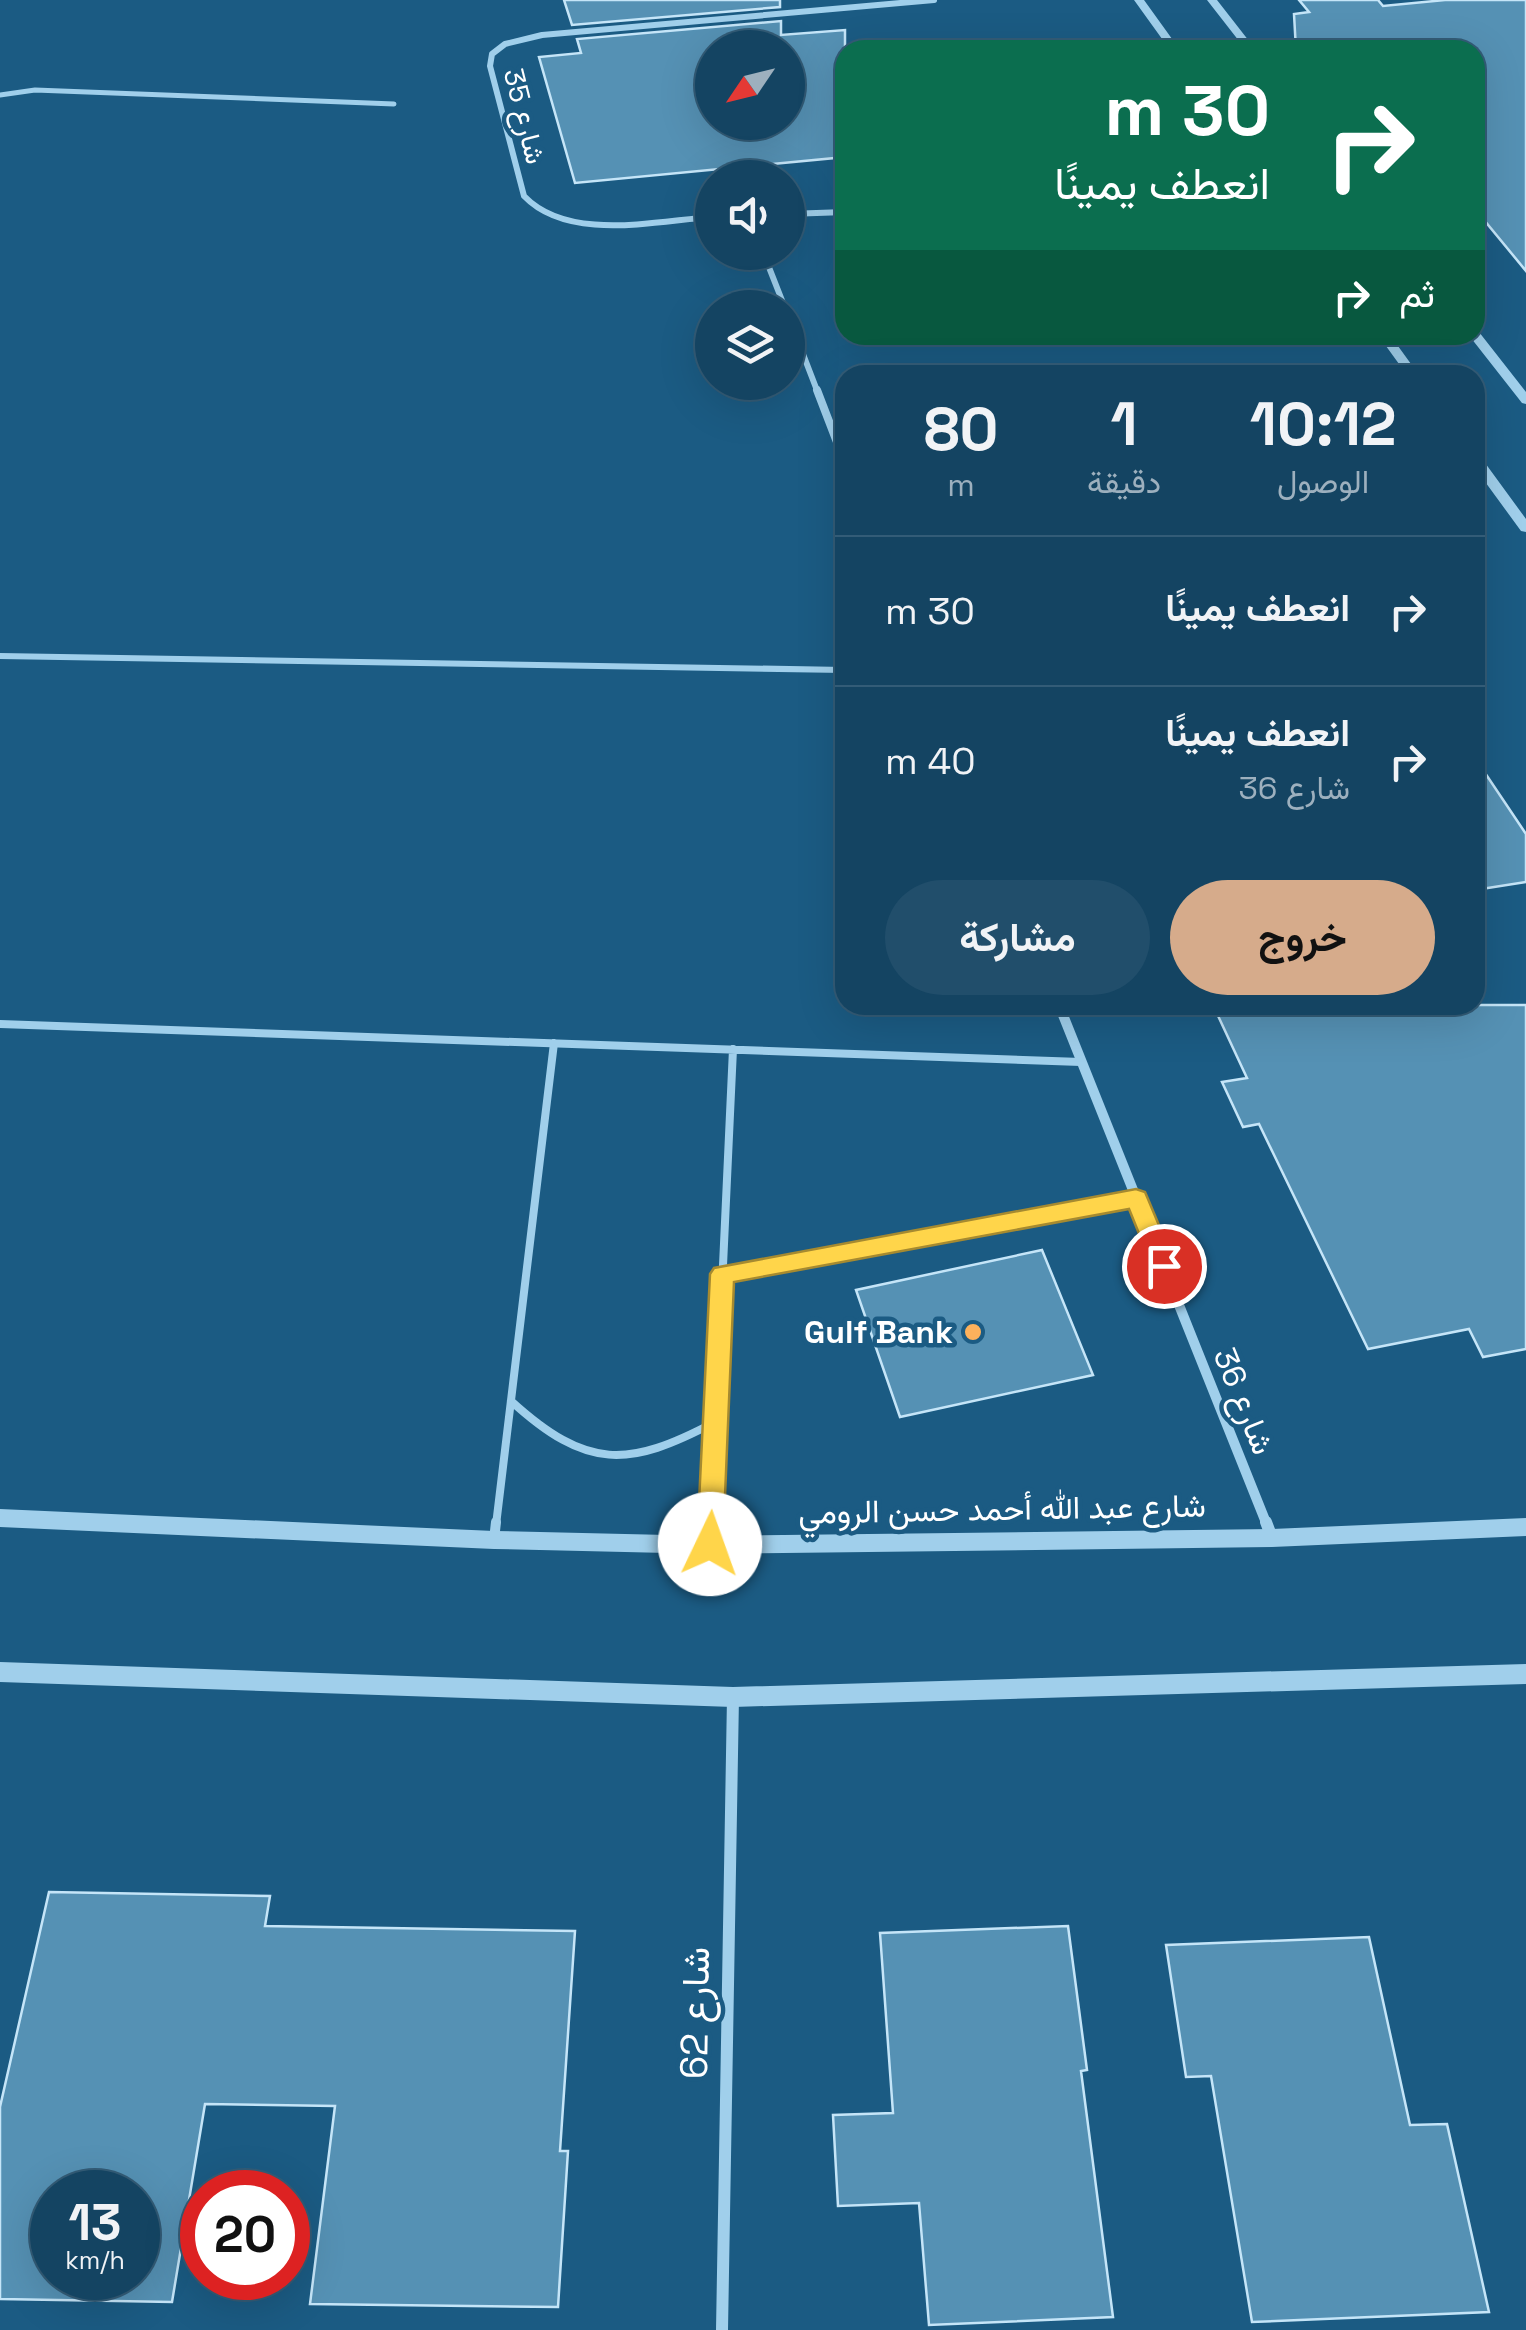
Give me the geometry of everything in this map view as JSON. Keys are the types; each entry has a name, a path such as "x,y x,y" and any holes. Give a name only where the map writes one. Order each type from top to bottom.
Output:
{"street":[{"name":"شارع 35","path":"695,218 571,223 530,207 490,66 492,54 505,44 542,35 934,0"},
{"path":"1139,0 1168,40"},
{"path":"1212,0 1244,40"},
{"path":"805,213 835,212"},
{"path":"1483,345 1525,398"},
{"path":"805,359 835,437"},
{"path":"1485,473 1526,528"},
{"name":"شارع 36","path":"1063,1015 1272,1538"},
{"name":"شارع عبد الله أحمد حسن الرومي","path":"0,1518 494,1540 710,1544 1272,1538 1526,1527"},
{"path":"0,1672 733,1697 1526,1674"},
{"name":"شارع 62","path":"722,2330 733,1697"}],"lane":[{"path":"0,94 35,90 394,104"},
{"path":"0,656 835,670"},
{"path":"0,1024 1082,1062"},
{"path":"494,1540 554,1043"},
{"path":"710,1544 732,1049"},
{"path":"722,1274 1136,1199"},
{"path":"511,1401 538,1427 571,1446 612,1458 654,1452 715,1422"}],"building":[{"path":"564,0 780,0 780,7 572,25"},
{"path":"1299,0 1378,0 1383,6 1445,0 1526,0 1526,271 1485,221 1485,40 1295,40 1294,14 1309,12"},
{"path":"781,21 781,30 695,30 695,140 805,140 805,33 845,30 845,40 835,40 835,158 695,160 695,171 575,183 539,57 581,53 577,39"},
{"path":"1485,773 1526,834 1526,882 1485,888"},
{"path":"1485,1005 1526,1005 1526,1349 1483,1357 1469,1329 1368,1349 1259,1124 1243,1127 1222,1082 1247,1078 1218,1015 1485,1015"},
{"name":"Gulf Bank","path":"1042,1250 1093,1375 900,1417 856,1290"},
{"path":"49,1892 270,1896 265,1926 575,1931 560,2151 568,2151 558,2307 310,2304 335,2106 205,2104 194,2170 180,2170 180,2254 172,2302 57,2300 160,2300 160,2170 30,2170 30,2300 0,2299 0,2107"},
{"path":"1068,1926 1087,2070 1081,2071 1113,2317 929,2325 919,2203 838,2206 833,2115 893,2113 880,1933"},
{"path":"1369,1937 1410,2125 1447,2124 1489,2312 1252,2322 1211,2076 1186,2077 1166,1945"}],"place":[{"name":"Gulf Bank","path":"973,1332"}],"route":[{"path":"710,1544 722,1274 1136,1199 1164,1266"}]}
